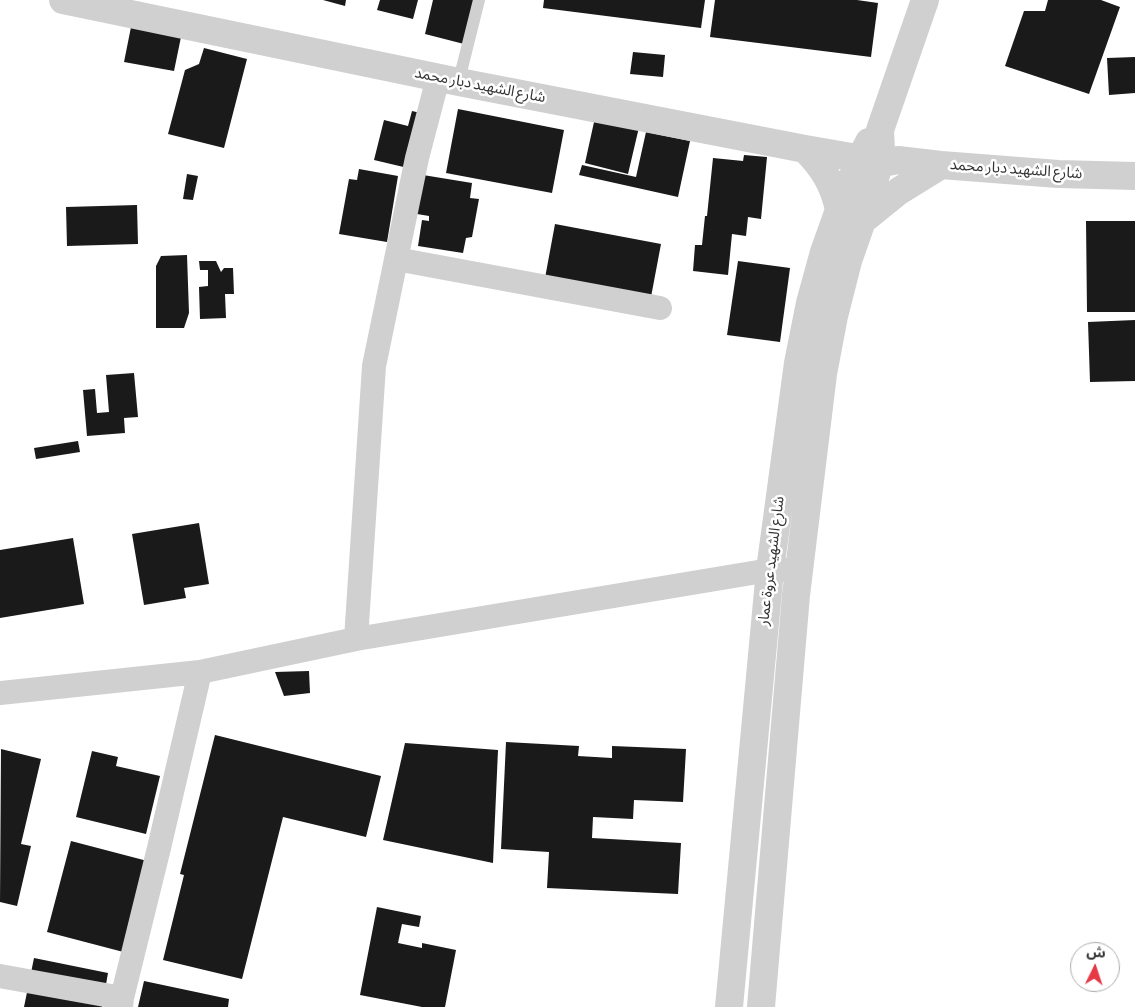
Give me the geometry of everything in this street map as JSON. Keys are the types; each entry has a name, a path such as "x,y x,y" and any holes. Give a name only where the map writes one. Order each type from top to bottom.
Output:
{"street":[{"name":"شارع الشهيد دبار محمد","path":"63,0 450,73 809,137 941,165 1058,174 1135,176"},
{"name":"شارع الشهيد دبار محمد","path":"131,0 450,73 805,150 877,151"},
{"name":"شارع الشهيد عروة عمار","path":"729,1007 770,570 801,346 824,252 850,215 877,151 925,0"},
{"path":"356,639 374,366 417,158 450,73"},
{"path":"805,150 816,159 824,170 850,215 881,204 941,165"},
{"name":"شارع الشهيد عروة عمار","path":"761,1007 799,570 823,374 836,306 848,261 850,215"},
{"path":"396,259 660,308"},
{"path":"0,693 200,672 356,639 770,570 799,570"},
{"path":"0,976 121,1003 200,672"}],"lane":[{"path":"450,73 479,0"}],"building":[{"path":"323,0 346,0 345,6"},
{"path":"380,0 418,0 413,19 377,10"},
{"path":"433,0 474,0 464,44 425,34"},
{"path":"544,0 705,0 701,28 543,8"},
{"path":"715,0 857,0 878,3 871,57 710,37"},
{"path":"1048,0 1101,0 1120,7 1089,94 1005,66 1024,11 1045,11"},
{"path":"131,27 181,37 174,71 124,62"},
{"path":"204,48 247,59 224,148 168,134 185,70 199,64"},
{"path":"633,52 665,55 663,77 630,74"},
{"path":"1135,57 1135,93 1109,95 1107,58"},
{"path":"458,109 564,130 552,193 446,173"},
{"path":"412,111 425,114 412,169 374,160 384,120 408,126"},
{"path":"596,113 640,123 628,174 585,163"},
{"path":"646,132 690,141 678,197 579,175 582,165 636,177"},
{"path":"744,155 767,157 761,219 748,217 746,236 732,234 728,275 693,271 695,245 702,245 713,158 743,161"},
{"path":"359,169 398,176 387,242 339,234 349,179 357,180"},
{"path":"187,174 198,176 193,200 183,199"},
{"path":"423,175 472,183 470,198 479,199 472,237 466,238 463,253 418,246 422,220 429,221 429,216 417,214"},
{"path":"137,205 138,244 67,246 66,207"},
{"path":"1086,221 1135,221 1135,312 1087,312"},
{"path":"555,224 661,244 651,297 545,278"},
{"path":"187,255 189,313 184,328 156,328 156,266 161,256"},
{"path":"199,261 216,261 221,272 224,268 233,268 234,294 225,294 226,318 200,319 199,287 208,286 208,270 200,270"},
{"path":"738,261 790,268 780,342 727,335"},
{"path":"1135,320 1135,381 1090,382 1088,322"},
{"path":"134,373 138,417 124,418 125,433 87,436 83,390 95,389 97,413 109,412 106,375"},
{"path":"78,441 80,452 36,459 34,448"},
{"path":"199,523 209,584 184,588 186,598 144,605 132,534"},
{"path":"73,538 84,604 0,618 0,550"},
{"path":"309,671 310,693 284,696 275,672"},
{"path":"215,735 381,776 366,837 283,817 242,979 163,960 184,875 180,874"},
{"path":"506,742 579,746 578,756 612,758 612,746 686,749 683,802 634,800 633,819 593,817 592,838 681,843 678,894 547,888 549,852 501,849"},
{"path":"405,743 498,750 493,863 383,840"},
{"path":"1,749 41,759 21,844 31,846 17,906 0,902"},
{"path":"92,751 118,757 116,766 160,776 146,834 76,817"},
{"path":"71,841 155,863 131,954 47,932"},
{"path":"377,907 421,916 419,927 402,924 398,943 422,948 422,943 456,950 445,1007 422,1007 360,995"},
{"path":"34,958 108,973 102,1007 24,1007"},
{"path":"144,981 229,999 228,1007 138,1007"}]}
